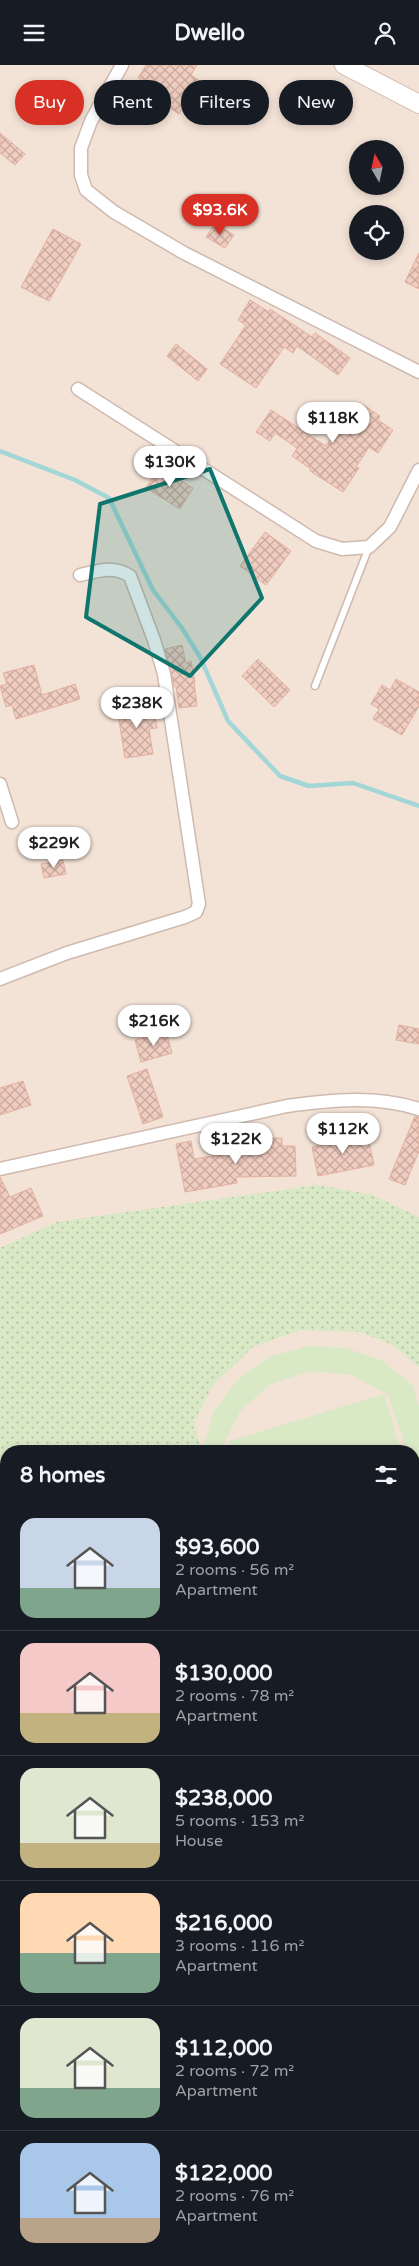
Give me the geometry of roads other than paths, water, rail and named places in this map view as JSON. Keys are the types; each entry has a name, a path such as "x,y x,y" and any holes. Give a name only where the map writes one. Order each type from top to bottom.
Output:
{"main road":[{"path":"347,66 419,104"}],"street":[{"path":"122,65 91,121 81,148 81,175 86,190 114,212 184,253 419,372"},
{"path":"78,389 316,541 342,549 369,547 390,527 419,470"},
{"path":"0,979 67,953 185,917 196,912 199,904 164,674 154,640 130,575 121,570 110,569 80,575"},
{"path":"0,784 12,822"},
{"path":"0,1169 287,1106 327,1100 368,1100 419,1109"}],"lane":[{"path":"315,686 369,547"}],"waterway":[{"path":"0,451 75,480 109,498 153,590 182,628 200,657 228,721 280,776 309,786 353,783 419,806"}]}
